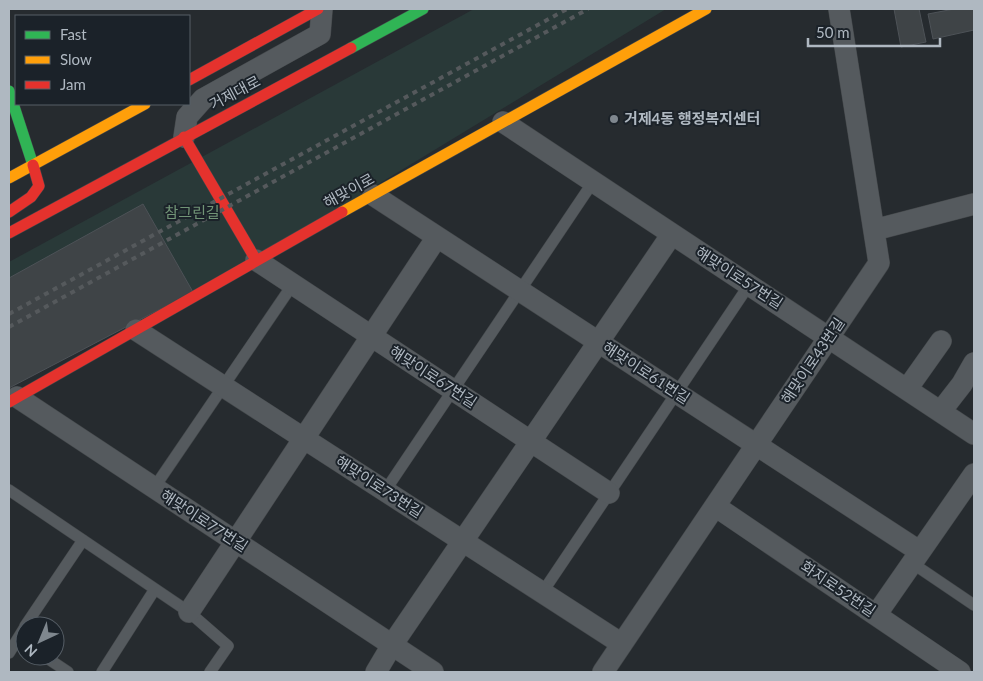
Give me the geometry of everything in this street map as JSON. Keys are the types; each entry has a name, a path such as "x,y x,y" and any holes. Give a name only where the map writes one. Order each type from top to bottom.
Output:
{"street":[{"path":"190,79 318,9"},
{"path":"256,260 184,137 187,116 203,99 320,34 322,9"},
{"name":"거제대로","path":"9,233 422,9"},
{"name":"해맞이로","path":"13,400 256,260 706,9"},
{"name":"해맞이로43번길","path":"603,672 879,263 839,9"},
{"path":"9,90 38,186 31,197 9,212"},
{"path":"9,178 143,105"},
{"name":"해맞이로57번길","path":"503,122 974,434"},
{"name":"해맞이로61번길","path":"373,195 756,445 915,557"},
{"path":"874,230 974,204"},
{"path":"376,672 392,645 672,234"},
{"path":"188,612 437,237"},
{"name":"해맞이로67번길","path":"256,260 609,493"},
{"name":"해맞이로73번길","path":"136,330 622,644"},
{"path":"907,389 941,341"},
{"path":"941,412 962,384 974,362"},
{"name":"해맞이로77번길","path":"13,400 154,488 433,672"},
{"path":"876,615 974,474"},
{"name":"화지로52번길","path":"715,506 960,672"}],"lane":[{"path":"385,491 593,182"},
{"path":"154,488 293,284"},
{"path":"542,593 749,285"},
{"path":"9,490 188,612 228,646 210,672"},
{"path":"32,616 83,540"},
{"name":"해맞이로61번길","path":"915,557 974,605"},
{"path":"102,672 155,589"},
{"path":"9,653 15,642"}],"green space":[{"path":"474,9 666,9 183,303 173,291 9,374 9,262"}],"building":[{"path":"894,9 919,9 926,42 901,47"},
{"path":"954,9 974,9 974,30 933,39 928,14"},
{"name":"참그린길","path":"143,204 193,292 9,388 9,278"}],"railway":[{"path":"9,314 567,9"},
{"path":"9,327 588,9"}],"traffic: fast":[{"path":"351,48 423,9"},
{"path":"9,91 33,165"}],"traffic: slow":[{"path":"342,212 706,9"},
{"path":"9,178 143,105"}],"traffic: jam":[{"path":"190,79 318,9"},
{"path":"9,233 351,48"},
{"path":"184,137 256,260"},
{"path":"9,212 31,197 39,186 33,165"},
{"path":"9,402 342,212"}],"place":[{"name":"거제4동 행정복지센터","path":"614,119"}]}
